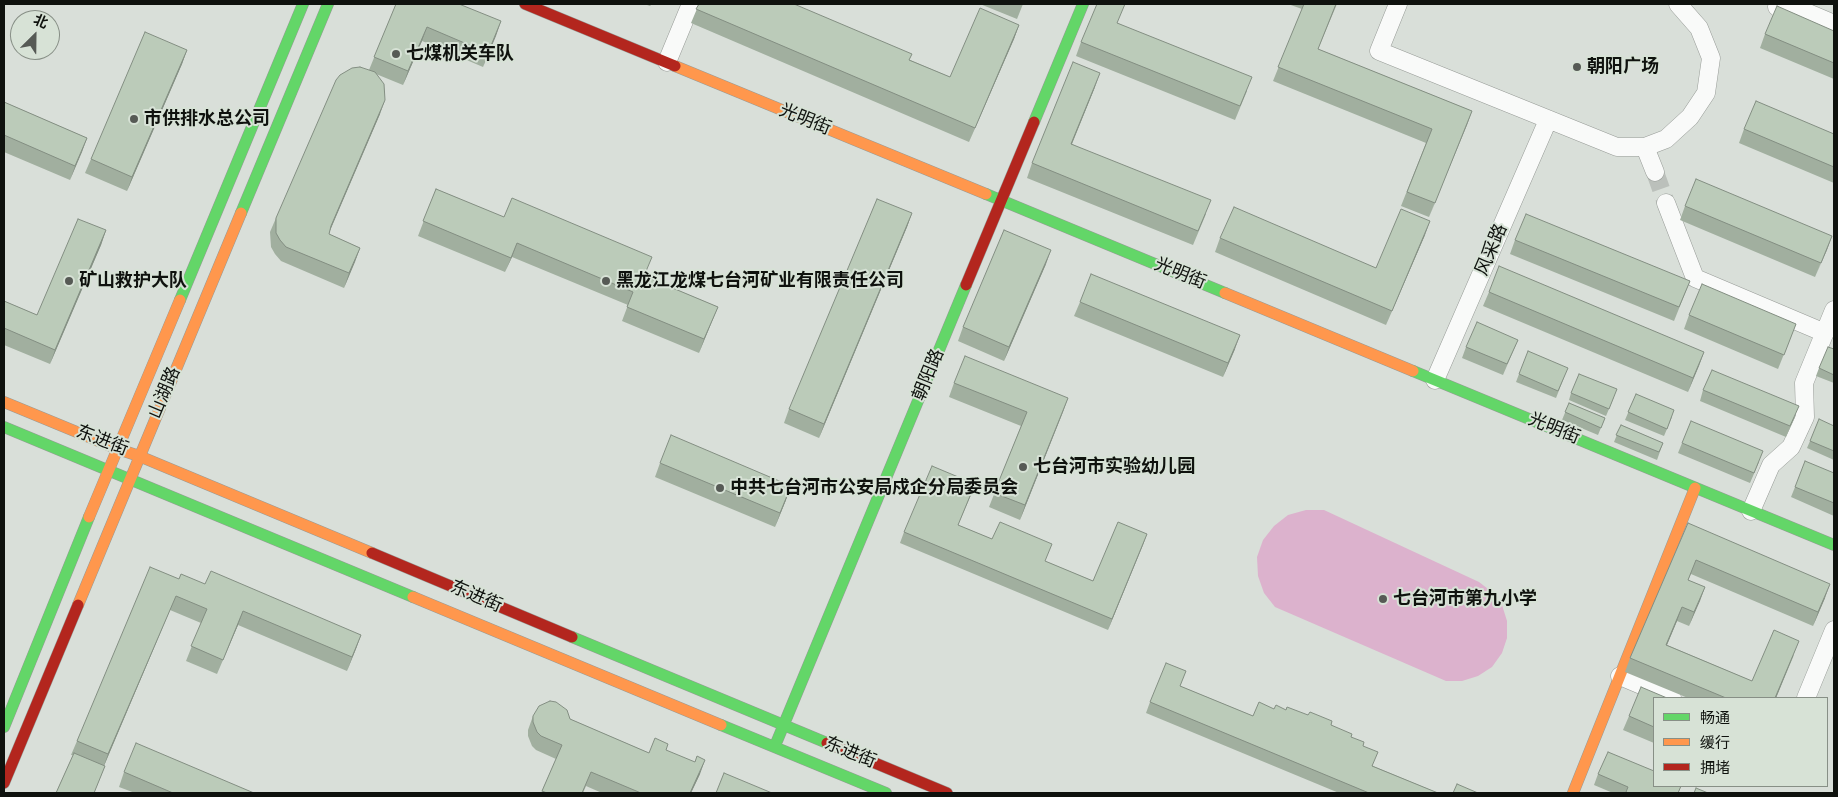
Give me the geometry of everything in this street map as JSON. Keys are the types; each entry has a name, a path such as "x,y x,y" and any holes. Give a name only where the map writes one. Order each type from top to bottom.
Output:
{"main road":[{"name":"山湖路","path":"4,727 108,470 303,4"},
{"name":"山湖路","path":"4,783 130,480 138,456 328,4"},
{"name":"光明街","path":"525,4 1834,545"},
{"name":"朝阳路","path":"775,747 1083,4"},
{"name":"东进街","path":"4,402 947,793"},
{"name":"东进街","path":"4,427 886,793"},
{"path":"1573,793 1696,488"}],"street":[{"path":"667,62 691,4"},
{"path":"1398,4 1379,51 1617,147 1645,148 1666,139 1690,117 1706,93 1711,58 1699,28 1678,4"},
{"path":"1777,7 1801,10 1834,24"},
{"name":"风采路","path":"1436,380 1548,120"},
{"path":"1645,148 1654,172"},
{"path":"1666,203 1695,278 1825,333"},
{"path":"1751,510 1771,465 1791,447 1805,417 1804,383 1834,310"},
{"path":"1806,697 1834,630"},
{"path":"1620,676 1670,697"}],"shaded area":[{"name":"七台河市第九小学","path":"1306,510 1324,510 1479,582 1492,592 1502,605 1507,621 1507,638 1502,653 1492,667 1478,676 1462,681 1446,681 1275,607 1264,593 1258,576 1257,557 1263,540 1274,526 1288,515"}],"building":[{"name":"七煤机关车队","path":"396,4 459,4 501,21 488,53 427,27 408,71 374,57"},
{"path":"699,4 794,4 912,54 909,60 950,77 980,8 1019,25 975,128 696,9"},
{"path":"1097,4 1125,4 1117,23 1252,77 1240,106 1081,42"},
{"path":"1304,4 1336,4 1318,49 1472,111 1435,203 1407,192 1432,129 1278,67"},
{"path":"1777,6 1834,31 1834,63 1765,34"},
{"name":"市供排水总公司","path":"145,32 187,50 132,177 91,159"},
{"path":"1073,62 1100,73 1071,144 1211,200 1198,231 1032,163"},
{"path":"360,67 375,72 384,84 385,100 329,234 360,248 349,273 286,247 276,233 276,218 336,80 340,75 352,68"},
{"path":"1756,101 1834,134 1834,167 1744,129"},
{"path":"4,102 87,138 75,166 4,135"},
{"path":"1696,179 1832,236 1821,263 1685,206"},
{"name":"黑龙江龙煤七台河矿业有限责任公司","path":"436,189 504,217 512,198 652,257 644,276 718,307 704,339 627,307 633,292 517,243 511,258 423,221"},
{"name":"黑龙江龙煤七台河矿业有限责任公司","path":"877,199 912,213 824,424 789,409"},
{"path":"1234,207 1376,268 1401,209 1430,221 1392,311 1220,238"},
{"path":"1526,214 1690,281 1679,307 1515,240"},
{"name":"矿山救护大队","path":"78,219 106,230 55,350 4,328 4,301 37,315"},
{"path":"1004,230 1051,250 1009,347 963,327"},
{"path":"1499,266 1704,352 1693,378 1489,292"},
{"path":"1091,274 1240,335 1228,363 1080,302"},
{"path":"1702,284 1796,324 1784,355 1689,315"},
{"path":"1477,322 1518,340 1507,364 1466,347"},
{"path":"1828,347 1834,349 1834,375 1819,368"},
{"path":"1528,351 1568,368 1558,391 1519,374"},
{"name":"七台河市实验幼儿园","path":"965,356 1068,398 1025,505 994,493 1027,412 954,383"},
{"path":"1712,370 1799,406 1790,426 1703,390"},
{"path":"1579,374 1617,389 1609,409 1571,393"},
{"path":"1636,394 1674,410 1667,429 1628,412"},
{"path":"1569,403 1605,418 1601,428 1565,412"},
{"path":"1819,419 1834,426 1834,451 1810,441"},
{"path":"1691,421 1763,451 1754,473 1682,443"},
{"path":"1621,425 1663,443 1659,452 1616,435"},
{"path":"671,435 791,486 780,513 660,463"},
{"path":"1805,461 1834,473 1834,503 1795,487"},
{"path":"932,466 975,484 958,525 992,539 1000,522 1052,544 1045,561 1093,581 1118,522 1147,534 1112,619 904,532"},
{"path":"1688,523 1830,584 1818,612 1696,560 1688,580 1705,587 1694,612 1682,607 1666,645 1752,681 1774,630 1799,641 1775,697 1724,697 1630,658"},
{"path":"150,567 179,579 181,574 205,584 211,571 361,635 352,657 243,611 223,660 191,646 207,609 176,596 108,754 77,741"},
{"path":"1166,663 1186,671 1180,686 1253,716 1259,702 1274,709 1276,705 1286,710 1287,707 1308,715 1310,712 1332,721 1331,725 1352,734 1351,737 1364,742 1363,746 1378,752 1372,766 1438,793 1369,793 1150,702"},
{"path":"1641,687 1665,697 1653,697 1653,727 1629,716"},
{"path":"550,701 556,702 567,710 570,719 649,753 655,738 668,744 666,750 695,762 697,756 705,760 690,793 641,793 591,772 582,793 547,793 542,791 562,745 541,736 533,722 533,716 539,706"},
{"path":"136,743 254,793 173,793 124,772"},
{"path":"1608,752 1653,771 1653,787 1681,787 1678,793 1629,793 1626,792 1628,787 1598,774"},
{"path":"74,753 105,766 94,793 56,793"},
{"path":"724,773 772,793 716,793"},
{"path":"1457,784 1478,793 1453,793"},
{"path":"1696,788 1708,793 1694,793"}],"tunnel":[{"path":"1655,172 1666,203"}],"traffic: fast":[{"path":"180,300 303,4"},
{"path":"241,213 328,4"},
{"path":"1034,122 1083,4"},
{"path":"986,194 1225,293"},
{"path":"777,741 966,285"},
{"path":"1413,371 1834,545"},
{"path":"4,427 413,597"},
{"path":"4,727 89,517"},
{"path":"572,637 827,743"},
{"path":"721,725 886,793"}],"traffic: slow":[{"path":"675,66 986,194"},
{"path":"78,605 241,213"},
{"path":"1225,293 1413,371"},
{"path":"89,517 180,300"},
{"path":"4,402 372,553"},
{"path":"1573,793 1695,488"},
{"path":"413,597 721,725"}],"traffic: jam":[{"path":"525,4 675,66"},
{"path":"966,285 1034,122"},
{"path":"372,553 572,637"},
{"path":"4,783 78,605"},
{"path":"827,743 947,793"}],"place":[{"name":"七煤机关车队","path":"396,54"},
{"name":"朝阳广场","path":"1577,67"},
{"name":"市供排水总公司","path":"134,119"},
{"name":"矿山救护大队","path":"69,281"},
{"name":"黑龙江龙煤七台河矿业有限责任公司","path":"606,281"},
{"name":"七台河市实验幼儿园","path":"1023,467"},
{"name":"中共七台河市公安局戍企分局委员会","path":"720,488"},
{"name":"七台河市第九小学","path":"1383,599"}]}
